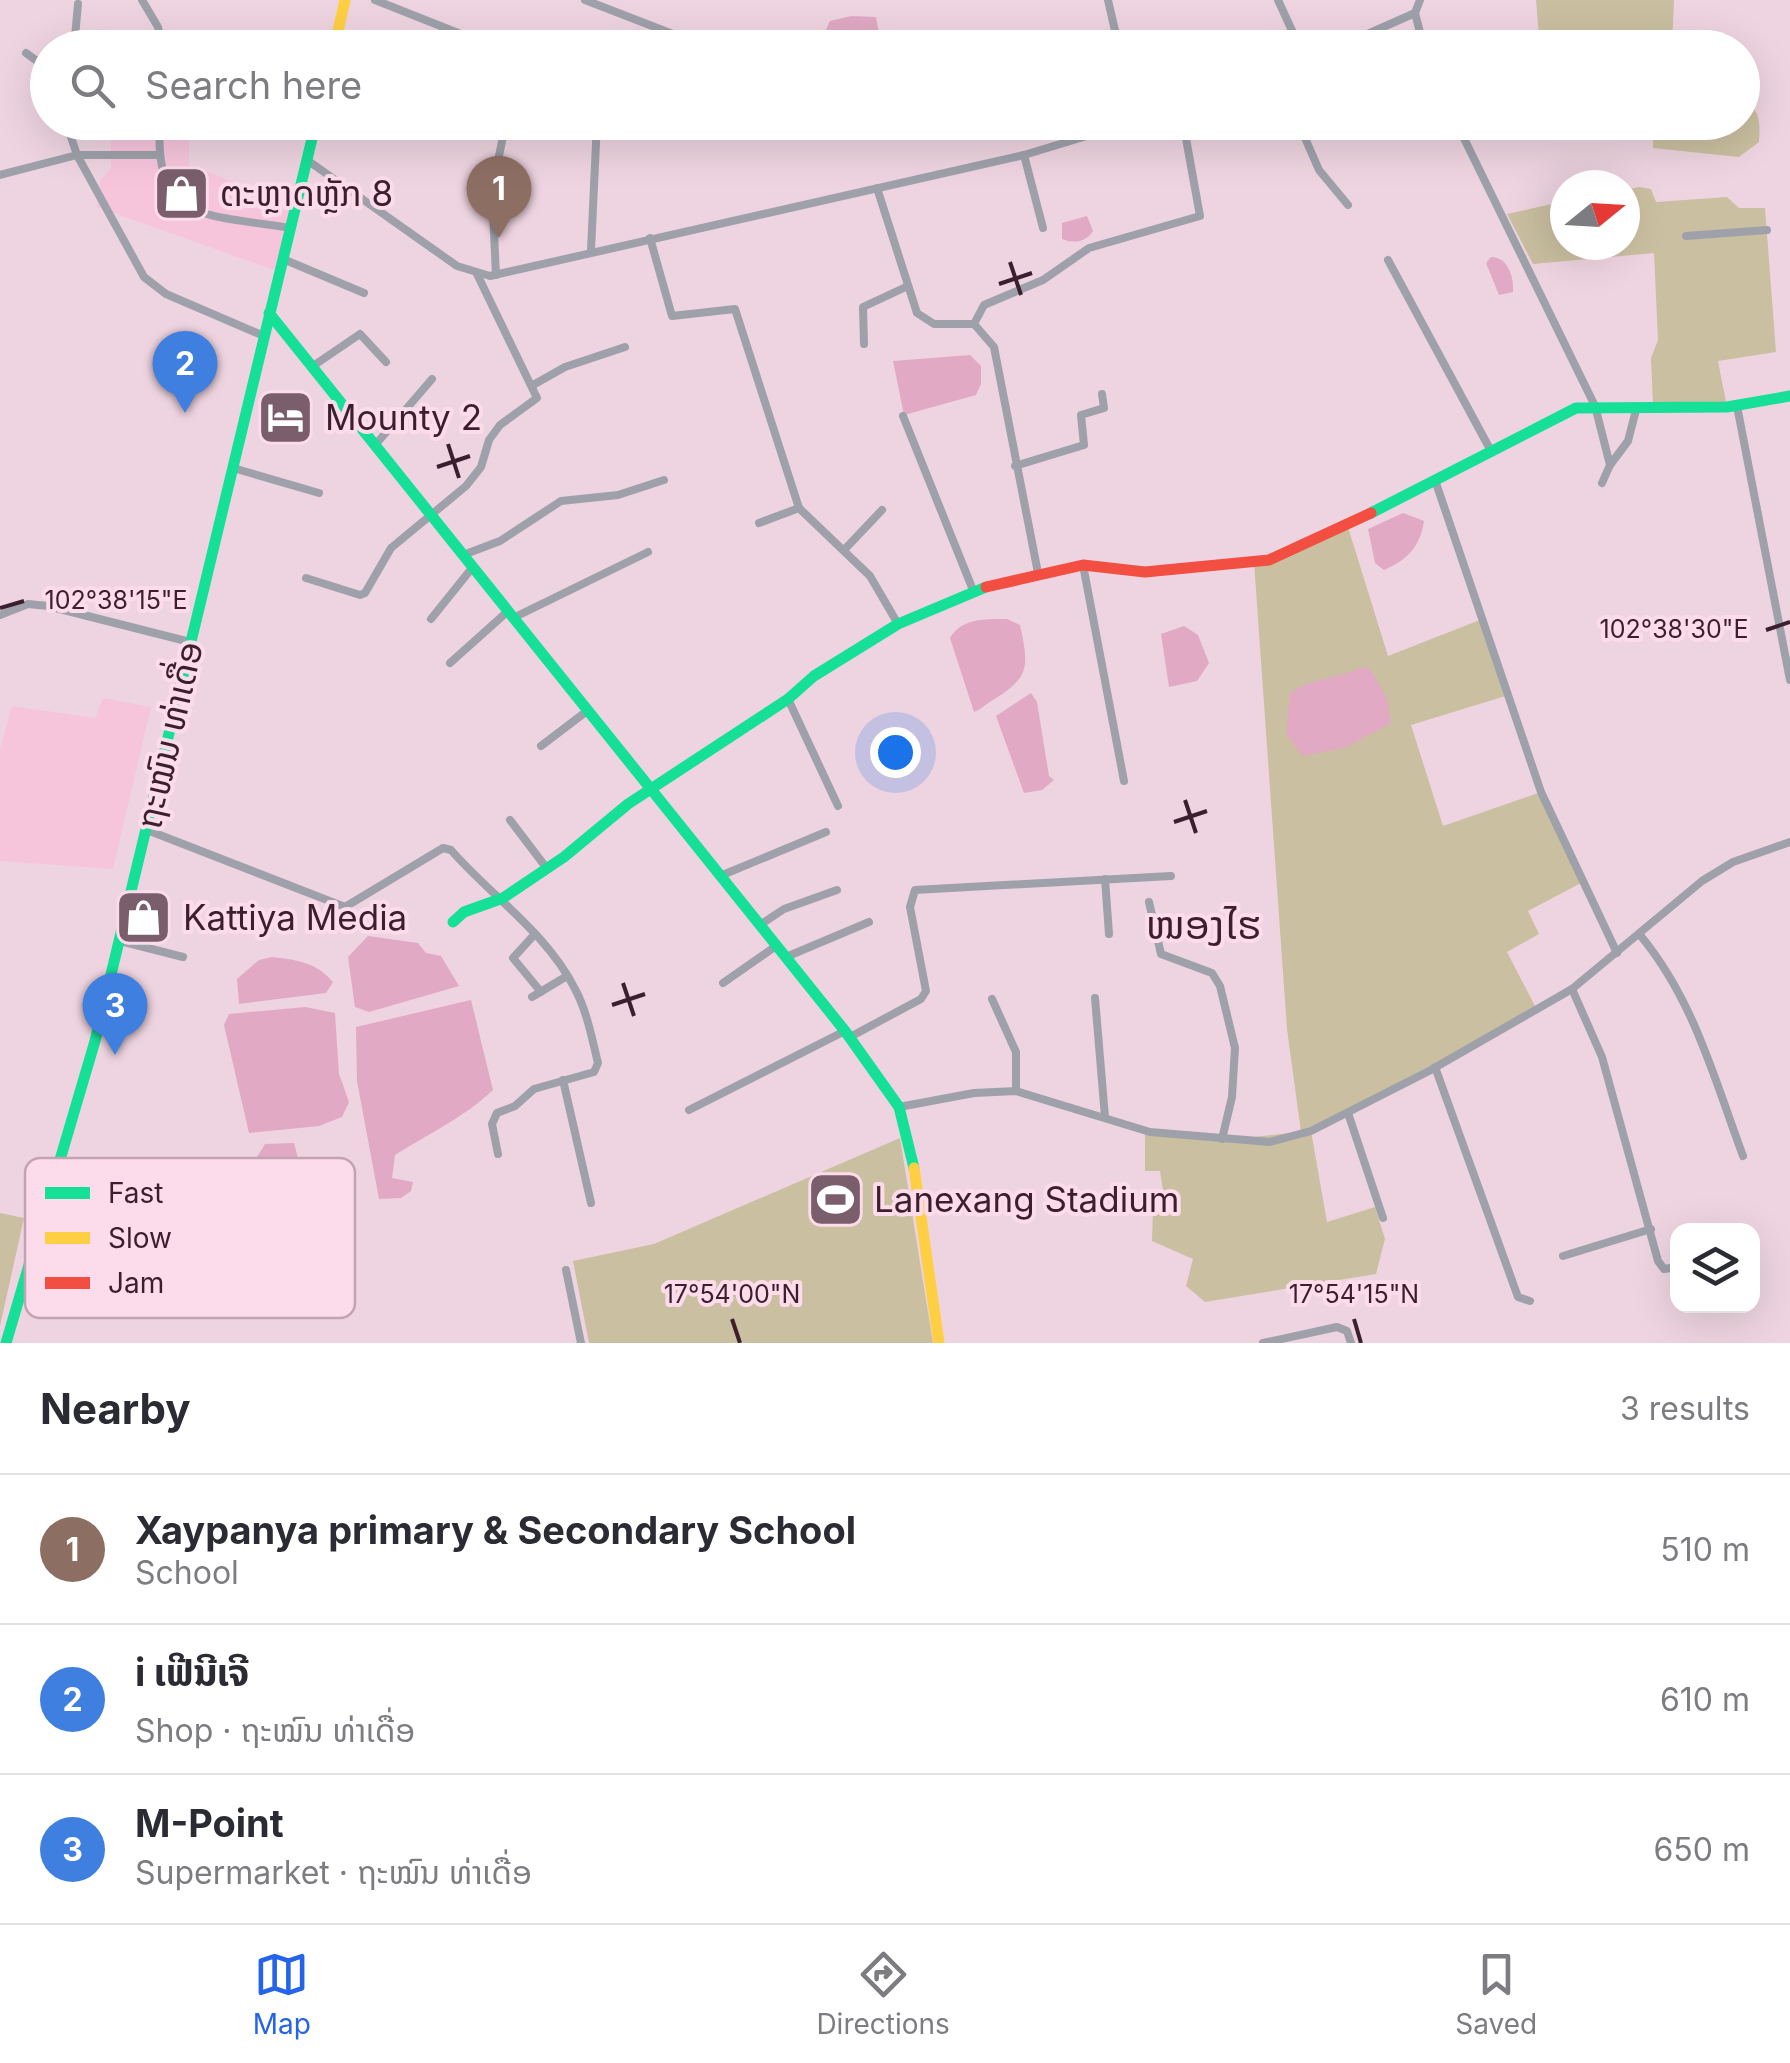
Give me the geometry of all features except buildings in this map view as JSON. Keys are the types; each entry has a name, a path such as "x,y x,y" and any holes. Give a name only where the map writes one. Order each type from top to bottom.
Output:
{"street":[{"path":"142,0 159,30"},
{"path":"338,30 345,0"},
{"path":"375,0 451,30"},
{"path":"585,0 662,30"},
{"path":"1108,0 1116,30"},
{"path":"1278,0 1292,30"},
{"path":"1420,0 1416,14 1420,30"},
{"path":"76,30 78,4"},
{"path":"1378,30 1416,14"},
{"path":"26,53 30,56"},
{"path":"72,140 144,276 166,294 264,336"},
{"path":"159,140 167,189 186,205 209,214 290,228"},
{"name":"ຖະໝົນ ທ່າເດື່ອ","path":"61,1158 120,941 311,140"},
{"path":"496,275 492,190 500,140"},
{"path":"591,250 596,140"},
{"path":"306,160 457,266 477,274 496,275 591,250 1024,155 1074,140"},
{"path":"974,324 984,305 1043,280 1089,248 1200,216 1186,140"},
{"path":"1306,140 1319,170 1348,205"},
{"path":"1465,140 1595,406 1610,466"},
{"path":"0,175 77,155 159,155"},
{"path":"1024,155 1043,228"},
{"path":"877,188 916,313 927,322 974,324 994,347 1038,573"},
{"path":"1686,236 1767,230"},
{"path":"650,238 672,316 735,308 799,508 870,576 898,624"},
{"path":"283,260 364,293"},
{"path":"1388,260 1491,451"},
{"path":"306,578 360,595 366,593 391,548 478,474 489,440 500,425 537,398 477,274"},
{"path":"864,344 863,307 908,286"},
{"path":"270,313 847,1034 899,1106 910,1142 940,1343"},
{"path":"312,366 360,334 386,362"},
{"path":"533,385 565,367 625,346"},
{"path":"376,444 432,378"},
{"path":"1015,466 1084,445 1081,415 1104,408 1102,394"},
{"path":"453,922 464,912 500,900 545,866 564,857 650,788 788,699 814,676 898,624 973,590 1083,565 1145,572 1269,560 1436,483 1549,418 1595,406 1737,406 1790,396"},
{"path":"1602,483 1628,441 1637,406"},
{"path":"1737,406 1790,680"},
{"path":"903,416 973,590"},
{"path":"233,468 319,493"},
{"path":"464,555 500,540 561,501 618,495 664,480"},
{"path":"1436,483 1541,792 1618,953"},
{"path":"758,523 799,508"},
{"path":"845,548 882,510"},
{"path":"450,663 510,615 648,552"},
{"path":"1083,565 1124,781"},
{"path":"431,619 472,568"},
{"path":"0,615 28,604 48,606 190,642"},
{"path":"788,699 838,806"},
{"path":"542,746 586,711"},
{"path":"510,820 545,866"},
{"path":"147,830 346,907 448,848 488,893 534,935 567,976 576,990 598,1063 594,1072 534,1090 515,1106 498,1113 492,1124 498,1154"},
{"path":"720,876 826,832"},
{"path":"899,1106 974,1093 1016,1091 1150,1132 1270,1142 1348,1113 1572,989 1721,869 1790,842"},
{"path":"688,1110 921,999 926,991 910,907 914,890 1171,876"},
{"path":"1105,880 1109,934"},
{"path":"760,925 784,909 837,890"},
{"path":"1149,902 1161,954 1212,973 1220,986 1235,1048 1232,1098 1222,1139"},
{"path":"723,983 781,952 869,922"},
{"path":"534,935 514,958 536,995 567,976"},
{"path":"1640,935 1670,971 1698,1029 1743,1156"},
{"path":"120,941 183,957"},
{"path":"1572,989 1602,1057 1658,1261 1664,1269 1670,1268"},
{"path":"1095,998 1104,1117"},
{"path":"992,999 1012,1039 1016,1091"},
{"path":"1436,1066 1518,1296 1530,1301"},
{"path":"563,1080 592,1203"},
{"path":"1348,1113 1382,1218"},
{"path":"1563,1256 1652,1229"},
{"path":"566,1270 581,1343"},
{"name":"ຖະໝົນ ທ່າເດື່ອ","path":"4,1340 25,1273"},
{"path":"1263,1343 1337,1328 1347,1331 1352,1343"}],"shaded area":[{"path":"1536,0 1674,0 1673,30 1539,30"},
{"path":"851,16 876,17 878,30 826,30 830,21"},
{"name":"ຕະຫຼາດຫຼັກ 8","path":"111,140 189,140 189,165 296,205 280,272 97,207 100,181 111,168"},
{"path":"1653,140 1759,140 1739,157 1653,148"},
{"path":"1640,187 1651,189 1656,202 1727,197 1739,208 1765,208 1776,352 1718,361 1727,407 1653,406 1651,358 1658,340 1654,253 1640,254"},
{"path":"1550,204 1550,260 1577,260 1533,264 1507,214"},
{"path":"1087,216 1093,231 1087,238 1062,239 1062,223"},
{"path":"1491,257 1502,260 1509,269 1513,292 1499,295 1486,263"},
{"path":"970,355 981,366 981,384 976,395 904,415 893,361"},
{"path":"1403,513 1424,521 1422,530 1411,552 1384,570 1375,563 1368,529"},
{"path":"1347,524 1388,656 1485,618 1509,695 1411,725 1443,826 1541,792 1581,883 1528,911 1539,934 1507,952 1536,1008 1311,1131 1327,1222 1375,1207 1385,1239 1376,1274 1205,1302 1186,1286 1193,1259 1152,1241 1153,1208 1165,1204 1160,1171 1145,1171 1145,1129 1232,1139 1301,1132 1287,1029 1254,562"},
{"path":"1007,619 1020,625 1024,670 1005,692 974,712 950,638 968,623"},
{"path":"1184,626 1198,635 1209,663 1197,681 1169,687 1161,634"},
{"path":"1362,667 1370,669 1387,698 1391,723 1344,748 1302,756 1286,733 1290,694 1306,684"},
{"path":"1031,693 1037,702 1049,776 1054,780 1042,790 1024,793 996,716"},
{"path":"103,698 151,707 113,869 0,861 0,749 12,706 95,718"},
{"path":"368,936 418,943 426,953 441,956 459,986 369,1012 355,1007 348,957"},
{"path":"272,957 313,966 333,982 326,993 239,1004 237,979 259,960"},
{"path":"471,1000 493,1090 458,1117 395,1155 392,1178 413,1182 411,1191 401,1198 379,1199 357,1081 356,1027"},
{"path":"305,1007 335,1013 339,1074 349,1102 342,1117 319,1126 249,1133 224,1025 229,1014"},
{"name":"Lanexang Stadium","path":"900,1138 933,1343 589,1343 573,1261 654,1244"},
{"path":"294,1143 298,1158 257,1158 265,1144"},
{"path":"0,1213 24,1218 0,1326"}],"traffic: fast":[{"path":"61,1158 95,1041 312,140"},
{"path":"269,313 845,1031 899,1107 914,1168"},
{"path":"1371,513 1576,408 1727,407 1790,396"},
{"path":"453,922 464,912 503,898 564,857 628,804 788,699 814,676 898,624 986,587"},
{"path":"6,1343 25,1279"}],"traffic: slow":[{"path":"338,30 345,0"},
{"path":"914,1168 939,1343"}],"traffic: jam":[{"path":"986,587 1083,565 1145,572 1269,560 1371,513"}],"place":[{"name":"ຕະຫຼາດຫຼັກ 8","path":"181,193"},
{"name":"Xaypanya primary & Secondary School","path":"499,238"},
{"name":"i ເຟີນີເຈີ","path":"185,413"},
{"name":"Mounty 2","path":"286,417"},
{"name":"Kattiya Media","path":"144,917"},
{"name":"M-Point","path":"115,1055"},
{"name":"Lanexang Stadium","path":"835,1199"}],"district":[{"name":"ໜອງໄຮ","path":"1204,924"}]}
